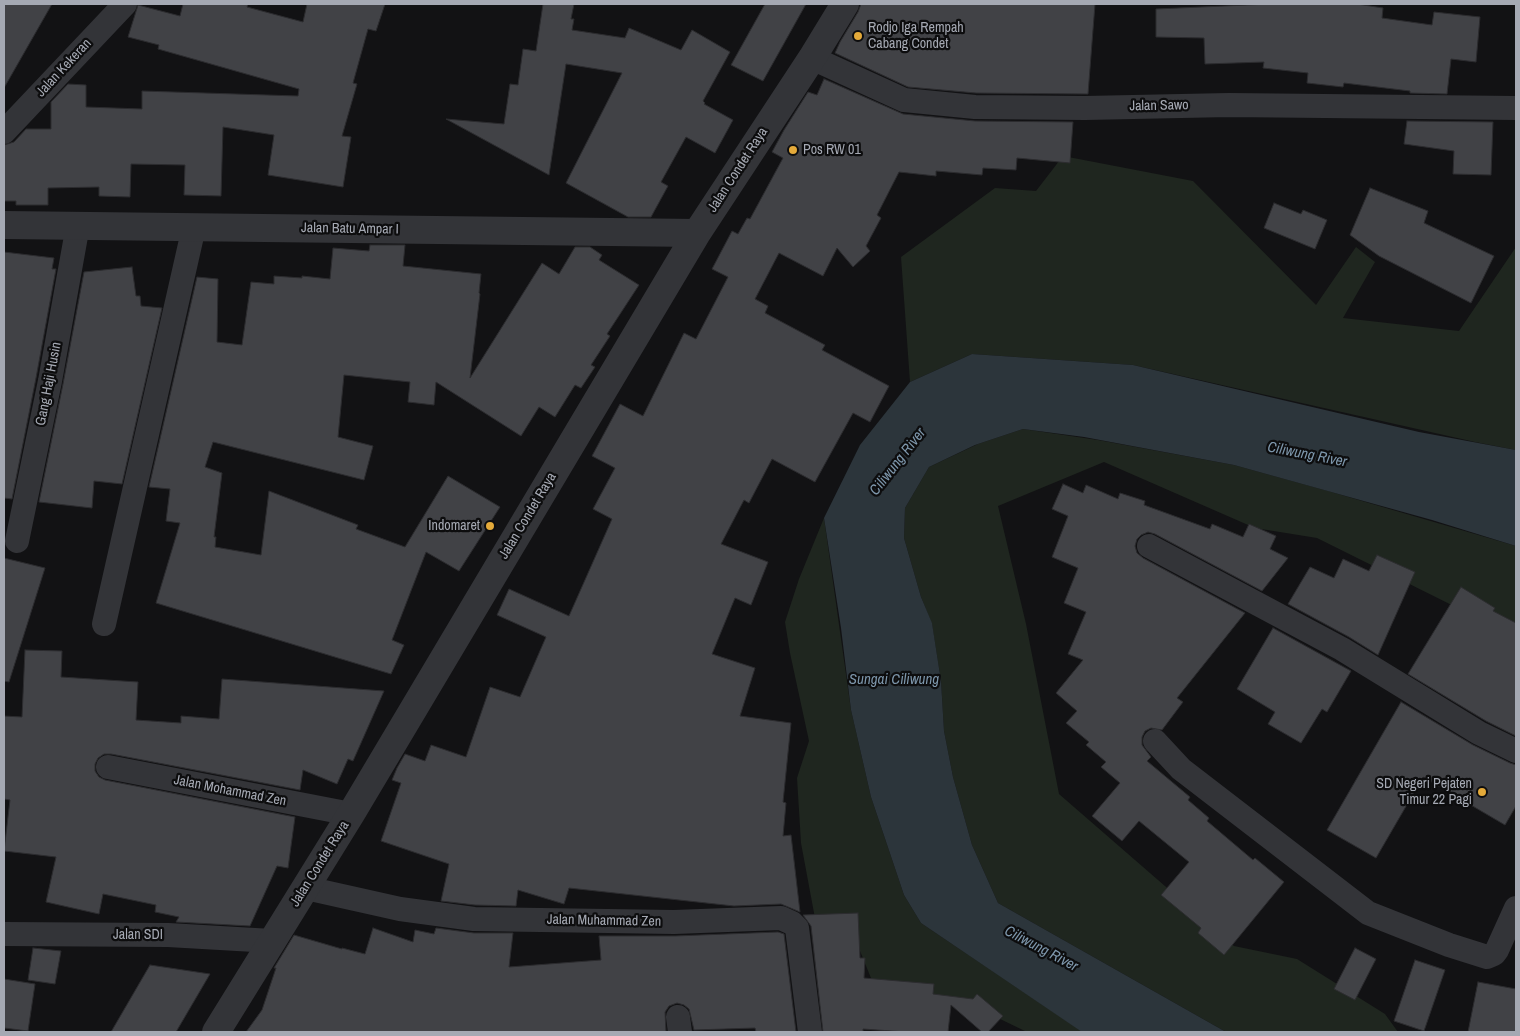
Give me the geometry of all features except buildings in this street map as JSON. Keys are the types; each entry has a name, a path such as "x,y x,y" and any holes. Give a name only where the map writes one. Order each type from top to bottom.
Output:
{"street":[{"name":"Jalan Kekeran","path":"4,132 125,4"},
{"name":"Jalan Condet Raya","path":"216,1032 351,814 697,233 812,58 845,4"},
{"name":"Jalan Sawo","path":"812,58 904,100 975,107 1085,108 1229,105 1516,108"},
{"name":"Jalan Batu Ampar I","path":"4,226 78,225 697,233"},
{"name":"Gang Haji Husin","path":"17,542 50,381 78,225"},
{"path":"104,624 194,227"},
{"path":"1150,546 1342,649 1479,733 1516,751"},
{"path":"1155,742 1181,769 1368,913 1448,945 1488,957 1497,950 1516,908"},
{"name":"Jalan Mohammad Zen","path":"108,767 351,814"},
{"name":"Jalan Muhammad Zen","path":"306,888 400,909 474,919 674,922 781,918 792,923 797,928 810,1032"},
{"name":"Jalan SDI","path":"4,934 168,935 272,940"}],"shaded area":[{"path":"1063,156 1193,181 1316,305 1356,247 1375,262 1343,318 1459,331 1516,247 1516,450 1133,365 972,354 910,382 901,257 995,188 1036,191"},
{"path":"1023,429 1098,440 1234,465 1516,546 1516,637 1317,538 1255,528 1104,462 998,506 1026,624 1059,794 1234,946 1297,959 1385,1014 1398,1032 1226,1032 998,903 972,845 953,777 944,731 941,681 932,624 921,597 904,538 905,508 929,467 978,444"},
{"path":"824,518 851,710 871,797 904,895 921,923 1083,1032 1027,1032 971,1005 877,993 854,936 817,929 801,843 797,778 809,741 785,622 799,579"}],"water":[{"name":"Sungai Ciliwung","path":"972,354 1133,365 1419,432 1516,450 1516,546 1432,520 1234,465 1084,437 1023,429 975,445 929,467 905,508 904,538 921,597 932,623 941,681 944,731 953,777 972,845 998,903 1226,1032 1082,1032 921,923 904,895 871,797 851,710 841,628 824,518 860,445 910,382"}],"place":[{"name":"Rodjo Iga Rempah Cabang Condet","path":"858,36"},
{"name":"Pos RW 01","path":"793,150"},
{"name":"Indomaret","path":"490,526"},
{"name":"SD Negeri Pejaten Timur 22 Pagi","path":"1482,792"}],"water label":[{"name":"Ciliwung River","path":"1307,455"},
{"name":"Ciliwung River","path":"898,462"},
{"name":"Ciliwung River","path":"1041,949"}]}
